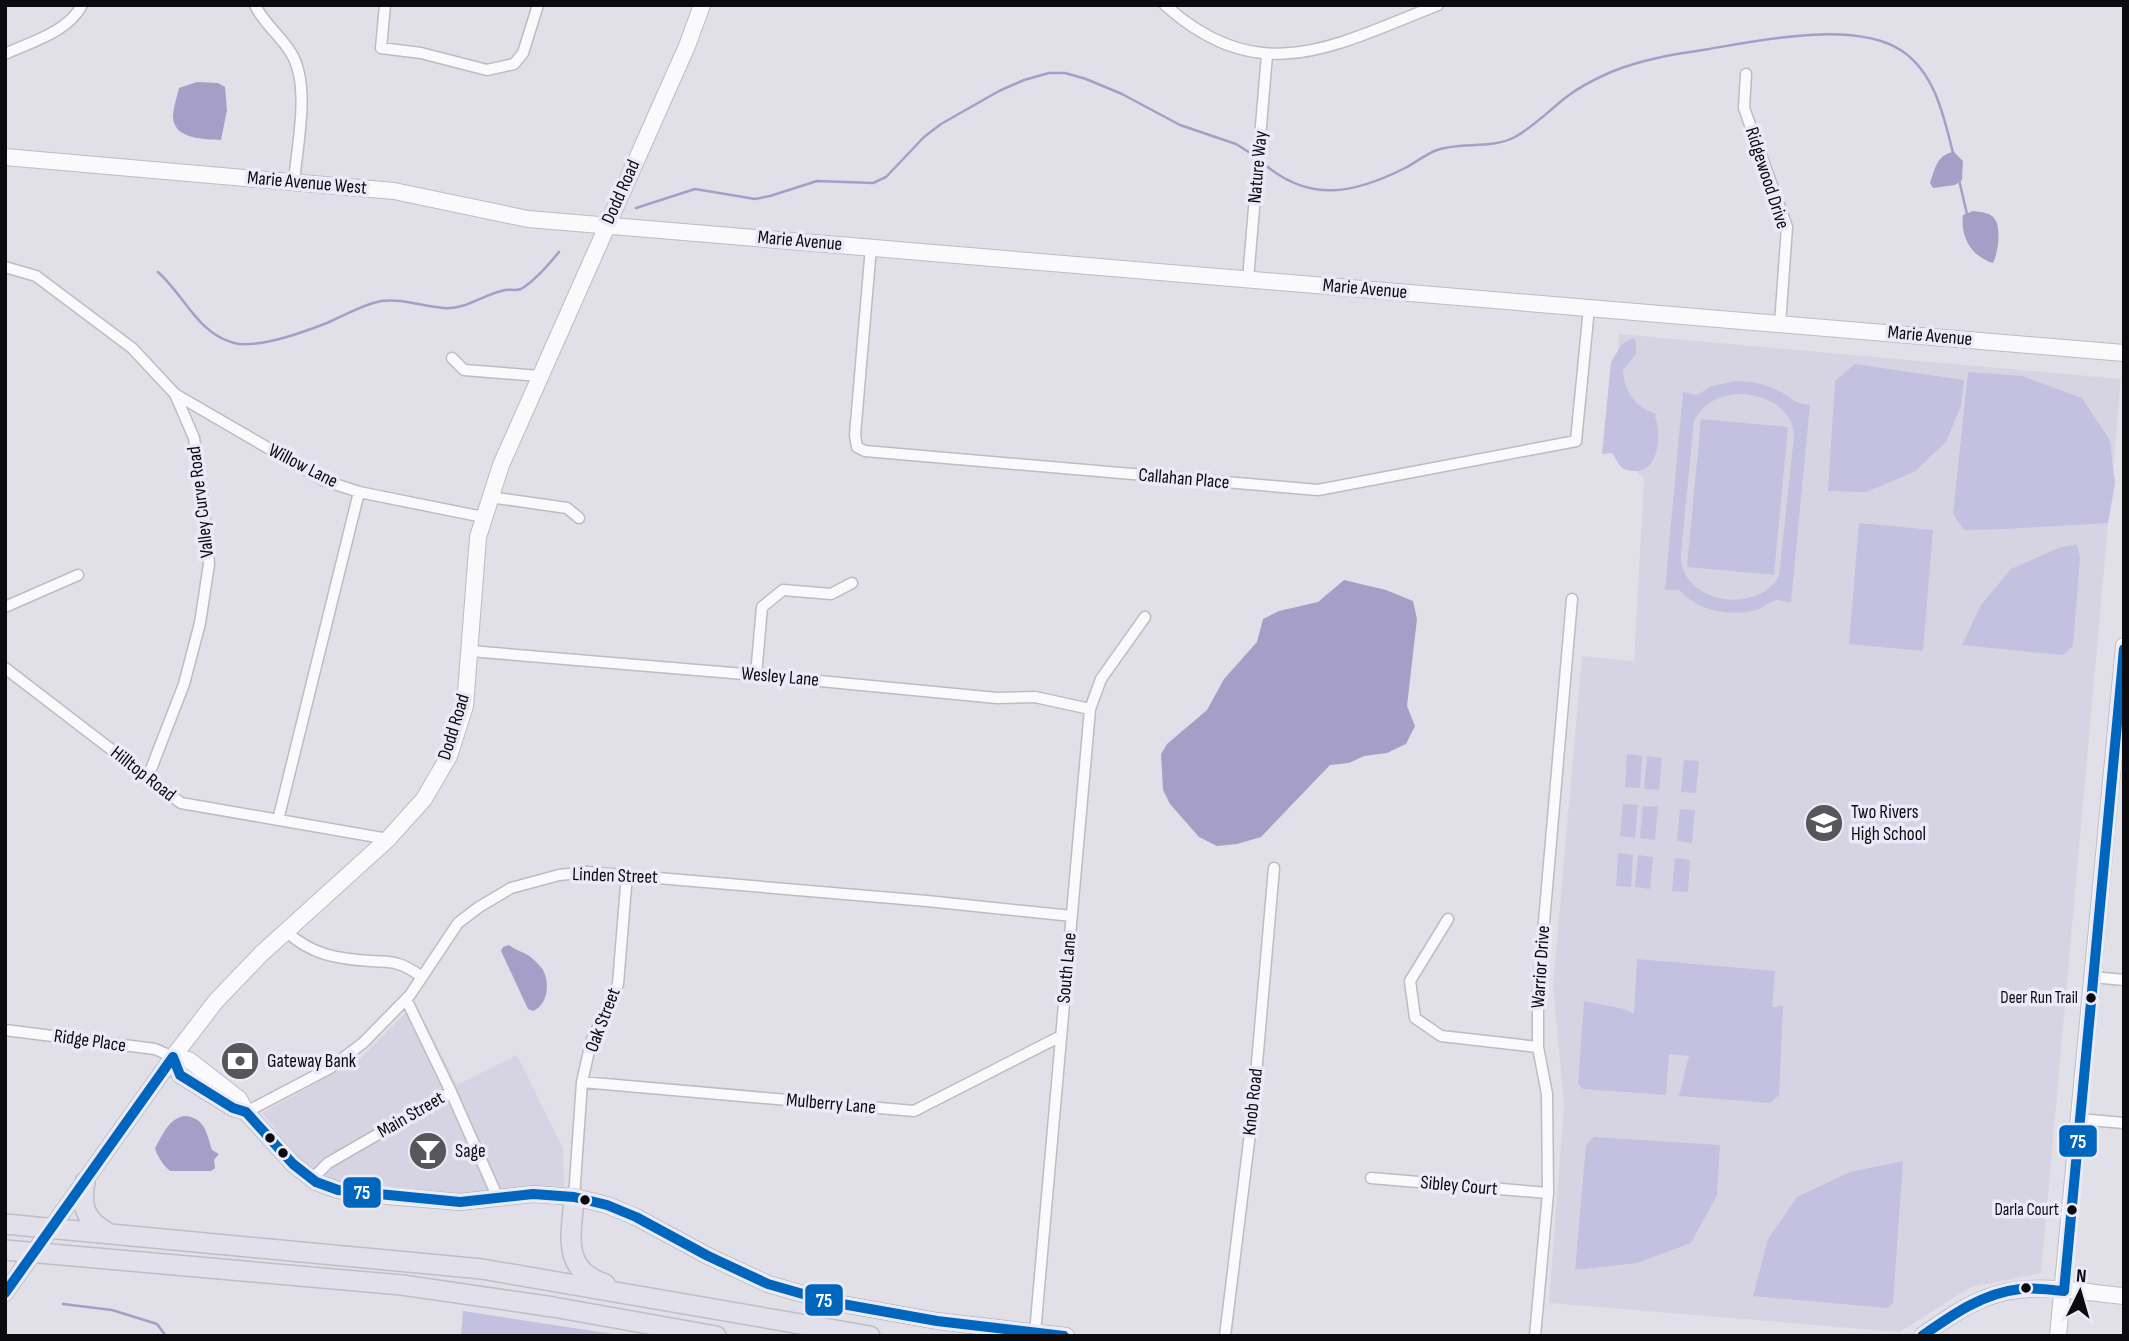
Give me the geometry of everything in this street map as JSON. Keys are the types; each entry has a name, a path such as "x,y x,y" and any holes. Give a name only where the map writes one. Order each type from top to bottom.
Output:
{"highway":[{"path":"85,1182 83,1200 88,1216 94,1225 108,1234"},
{"path":"574,1197 570,1243 573,1257 582,1271 593,1280 639,1295"},
{"path":"5,1224 482,1269 870,1336"},
{"path":"5,1250 404,1286 553,1307 716,1336"}],"street":[{"path":"5,54 65,26 82,5"},
{"path":"255,5 291,53 301,74 302,93 294,182"},
{"path":"385,5 381,48 421,53 487,70 513,64 523,53 538,5"},
{"name":"Dodd Road","path":"5,1293 216,1001 286,931 388,839 424,799 449,756 465,706 475,561 483,517 501,464 687,46 702,5"},
{"path":"1165,5 1184,22 1215,41 1267,55 1303,53 1438,5"},
{"name":"Nature Way","path":"1248,279 1267,55"},
{"name":"Ridgewood Drive","path":"1746,74 1744,108 1787,227 1780,324"},
{"name":"Marie Avenue West","path":"5,157 394,191 528,219 607,226"},
{"name":"Marie Avenue","path":"607,226 2124,353"},
{"name":"Callahan Place","path":"871,247 855,435 857,447 865,452 1318,490 1576,441 1589,308"},
{"name":"Valley Curve Road","path":"5,267 36,276 132,348 176,394 194,438 209,564 200,623 184,684 148,777"},
{"path":"452,358 464,370 540,376"},
{"name":"Willow Lane","path":"176,394 323,480 359,492 483,517"},
{"path":"278,820 359,492"},
{"path":"490,497 566,508 579,518"},
{"path":"5,607 78,575"},
{"path":"756,675 762,607 782,590 831,594 852,583"},
{"name":"Warrior Drive","path":"1535,1336 1548,1193 1547,1094 1538,1047 1538,991 1573,599"},
{"name":"South Lane","path":"1035,1333 1090,709 1101,679 1144,617"},
{"path":"2058,1336 2124,646"},
{"name":"Wesley Lane","path":"470,651 997,698 1035,697 1090,709"},
{"name":"Hilltop Road","path":"5,668 181,803 388,839"},
{"name":"Knob Road","path":"1225,1336 1253,1109 1275,869"},
{"name":"Linden Street","path":"246,1112 330,1068 363,1043 406,999 458,923 511,888 559,875 627,874 1072,916"},
{"name":"Oak Street","path":"574,1197 582,1082 591,1042 618,984 627,874"},
{"path":"1448,919 1410,981 1415,1018 1441,1036 1538,1047"},
{"path":"286,931 298,942 319,953 340,960 396,962 422,977"},
{"path":"2093,977 2124,980"},
{"path":"406,999 451,1093"},
{"name":"Ridge Place","path":"5,1030 155,1049 173,1057"},
{"name":"Mulberry Lane","path":"582,1082 914,1111 1061,1036"},
{"path":"173,1057 189,1060 239,1099 246,1112 279,1150 312,1179 338,1190 460,1202 533,1194 574,1197 626,1213 708,1256 768,1283 831,1303 937,1321 1066,1336"},
{"name":"Main Street","path":"312,1179 317,1171 328,1163 451,1093 498,1198"},
{"path":"2079,1119 2124,1123"},
{"name":"Sibley Court","path":"1370,1178 1548,1193"},
{"path":"1923,1336 1962,1309 1986,1297 2021,1289 2124,1296"}],"shaded area":[{"path":"197,82 218,83 225,87 227,110 221,140 191,137 175,125 173,114 179,88"},
{"path":"1954,152 1963,161 1962,180 1955,185 1933,188 1930,183 1940,159"},
{"path":"1973,211 1990,215 1998,227 1993,263 1973,251 1963,231 1963,215"},
{"name":"Two Rivers High School","path":"1619,334 2121,379 2041,1273 1971,1287 1900,1332 1549,1303 1564,1105 1553,985 1582,656 1634,661 1644,479 1611,447"},
{"path":"1633,338 1636,341 1636,354 1623,370 1626,385 1637,403 1656,414 1658,432 1654,457 1650,464 1638,471 1621,467 1612,453 1602,454 1611,362 1622,344"},
{"path":"1855,364 1964,380 1961,406 1946,442 1914,472 1867,492 1828,491 1835,381"},
{"path":"1968,372 2022,376 2082,398 2110,440 2115,483 2108,523 1964,530 1953,514"},
{"path":"1736,381 1753,382 1810,405 1791,602 1776,600 1756,610 1735,613 1714,610 1695,603 1679,590 1665,590 1683,392 1697,395 1712,386","holes":["1744,394 1771,401 1784,412 1793,427 1779,576 1768,589 1754,596 1721,598 1705,593 1692,583 1683,570 1681,553 1694,421 1703,408 1714,400"]},
{"path":"1701,419 1788,427 1774,575 1687,567"},
{"path":"1859,523 1933,530 1923,651 1849,644"},
{"path":"2077,545 2080,557 2073,646 2063,655 1962,645 1981,605 2011,569 2061,547"},
{"path":"1344,580 1386,590 1413,601 1417,619 1407,706 1415,726 1406,744 1387,753 1330,765 1261,837 1217,846 1199,837 1170,804 1163,790 1161,754 1167,744 1207,710 1224,679 1257,642 1263,619 1279,611 1318,602"},
{"path":"1627,754 1642,756 1640,788 1625,787"},
{"path":"1647,756 1662,758 1659,790 1644,789"},
{"path":"1684,760 1699,761 1696,793 1681,792"},
{"path":"1623,804 1638,805 1635,838 1620,836"},
{"path":"1643,806 1658,807 1655,840 1640,838"},
{"path":"1680,809 1695,810 1692,843 1677,841"},
{"path":"1618,853 1633,855 1631,887 1616,886"},
{"path":"1638,855 1653,857 1650,889 1635,887"},
{"path":"1675,858 1690,860 1688,892 1672,891"},
{"path":"509,945 530,957 544,972 546,995 533,1011 528,1009 501,951"},
{"path":"1637,959 1775,971 1772,1007 1783,1006 1779,1095 1770,1103 1679,1096 1689,1056 1669,1054 1666,1095 1583,1089 1578,1084 1584,1001 1624,1009 1634,1014"},
{"path":"415,1003 457,1085 517,1055 563,1148 564,1186 450,1194 340,1182 307,1167 262,1113 361,1058"},
{"path":"184,1116 197,1119 201,1123 212,1150 219,1154 214,1160 215,1168 211,1171 170,1171 157,1154 155,1148 166,1128 174,1120"},
{"path":"1594,1137 1720,1145 1717,1195 1691,1243 1637,1263 1575,1270 1586,1145"},
{"path":"1903,1161 1893,1303 1887,1308 1753,1296 1768,1239 1797,1197 1850,1172"},
{"path":"463,1311 626,1336 461,1336"}],"waterway":[{"path":"1263,163 1280,176 1315,189 1332,190 1368,184 1437,150 1496,143 1515,137 1581,87 1635,64 1754,41 1834,34 1860,36 1883,42 1913,60 1930,83 1953,153"},
{"path":"636,208 695,189 755,199 817,181 873,183 886,177 924,137 941,124 999,91 1049,73 1065,73 1086,79 1122,94 1180,125 1236,144 1255,156"},
{"path":"1959,180 1967,214"},
{"path":"158,272 210,331 234,343 255,344 306,331 381,301 452,308 497,292 521,289 559,252"},
{"path":"63,1304 112,1310 157,1324 166,1336"}],"transit line":[{"name":"75","path":"1922,1336 1956,1313 1993,1295 2026,1288 2064,1291 2124,649"},
{"name":"75","path":"173,1057 180,1075 233,1108 246,1112 293,1164 316,1182 338,1190 460,1202 533,1194 574,1197 607,1205 636,1217 708,1256 768,1284 831,1302 937,1321 1064,1336"},
{"name":"75","path":"5,1293 173,1057"}],"place":[{"name":"Two Rivers High School","path":"1824,823"},
{"name":"Deer Run Trail","path":"2091,998"},
{"name":"Gateway Bank","path":"240,1061"},
{"name":"Sage","path":"428,1151"},
{"name":"Darla Court","path":"2072,1210"}]}
